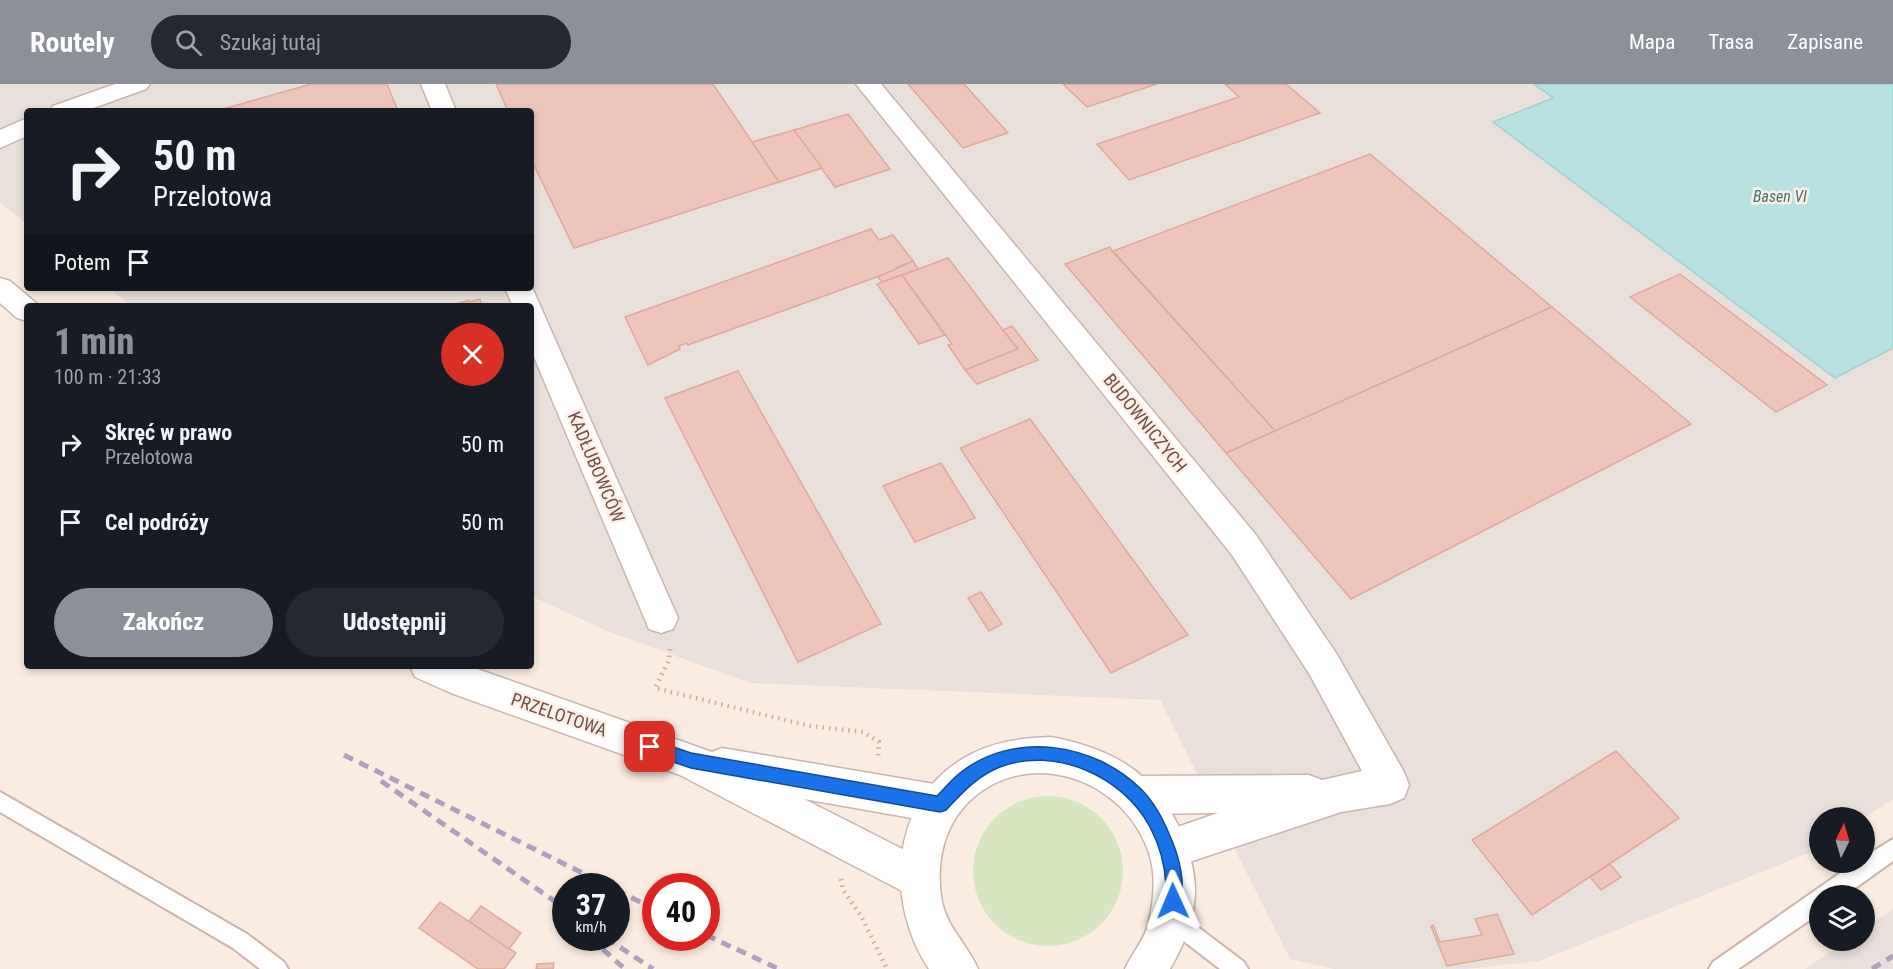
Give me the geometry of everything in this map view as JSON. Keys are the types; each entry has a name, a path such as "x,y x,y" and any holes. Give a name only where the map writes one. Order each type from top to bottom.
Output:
{"street":[{"path":"70,108 138,84"},
{"path":"433,84 443,108"},
{"name":"BUDOWNICZYCH","path":"868,84 1244,545 1323,664 1390,785 1341,793"},
{"path":"0,140 24,128"},
{"path":"0,288 24,308"},
{"name":"KADŁUBOWCÓW","path":"534,323 661,618"},
{"name":"PRZELOTOWA","path":"435,669 691,761 918,878"},
{"path":"957,969 944,957 925,919 918,878 923,839 940,804 966,777 998,760 1034,753 1071,757 1106,771 1136,795 1155,820 1168,849 1174,884 1171,919 1160,948 1146,969"},
{"name":"PRZELOTOWA","path":"691,761 940,804"},
{"path":"1136,795 1341,793"},
{"path":"1168,849 1341,793"}],"lane":[{"path":"0,801 240,941 278,969"},
{"path":"1842,885 1893,849"},
{"path":"1720,969 1809,908"},
{"path":"1171,919 1237,969"}],"shaded area":[{"path":"0,84 1534,84 1553,98 1494,121 1834,378 1893,348 1893,799 1875,811 1875,807 1809,807 1809,853 1539,961 1466,969 1334,969 1290,959 1160,700 750,683 607,631 534,597 534,303 128,303 113,291 534,291 534,108 24,108 24,222 0,203"},
{"path":"1893,909 1893,969 1805,969 1832,951 1875,951 1875,921"}],"green space":[{"path":"1048,796 1077,801 1090,808 1101,818 1111,829 1118,842 1123,871 1118,900 1111,913 1101,924 1090,934 1077,941 1048,946 1019,941 1006,934 995,924 985,913 978,900 973,871 978,842 985,829 995,818 1006,808 1019,801"}],"water":[{"name":"Basen VI","path":"1534,84 1893,84 1893,348 1835,378 1493,122 1553,98"}],"building":[{"path":"311,84 387,84 397,108 227,108"},
{"path":"496,84 713,84 779,182 574,248 534,165 534,108 507,108"},
{"path":"908,84 964,84 1008,133 963,148"},
{"path":"1063,84 1157,84 1087,107"},
{"path":"1225,84 1286,84 1320,113 1129,180 1097,144 1239,97"},
{"path":"848,114 890,169 835,187 794,130"},
{"path":"794,130 822,168 779,182 752,142"},
{"path":"1370,154 1552,307 1275,431 1113,251"},
{"path":"871,229 879,240 893,235 913,261 897,267 899,269 688,345 687,343 679,346 680,349 648,365 625,317"},
{"path":"1110,247 1275,431 1226,453 1065,264"},
{"path":"948,258 1018,349 965,370 948,345 952,344 902,275"},
{"path":"913,261 918,269 882,282 878,277"},
{"path":"1680,274 1827,385 1776,412 1630,297"},
{"path":"902,275 945,335 919,344 877,284"},
{"path":"480,299 481,303 460,303 469,300 470,302"},
{"path":"1552,307 1691,424 1351,599 1226,453"},
{"path":"1012,326 1038,360 977,384 965,370 1018,349 1003,330"},
{"path":"738,371 881,624 798,662 665,398"},
{"path":"1030,419 1188,635 1111,673 960,448"},
{"path":"941,463 975,518 915,542 883,486"},
{"path":"981,592 1002,624 989,631 968,598"},
{"path":"1616,751 1679,818 1532,915 1472,840"},
{"path":"1610,864 1621,877 1601,890 1590,877"},
{"path":"440,902 516,953 504,969 478,969 419,928"},
{"path":"481,906 521,933 509,949 469,921"},
{"path":"1497,914 1514,954 1447,966 1431,926 1433,925 1440,942 1482,935 1475,919"},
{"path":"554,963 553,969 536,969 537,964"}],"railway":[{"path":"344,755 583,873"},
{"path":"381,781 552,899"},
{"path":"630,897 642,903"},
{"path":"720,942 779,969"},
{"path":"605,951 625,969"},
{"path":"626,951 653,969"},
{"path":"1872,969 1893,956"}],"route":[{"path":"650,747 691,761 940,804 966,777 998,760 1034,753 1071,757 1106,771 1136,795 1155,820 1168,849 1174,884 1173,901"}]}
